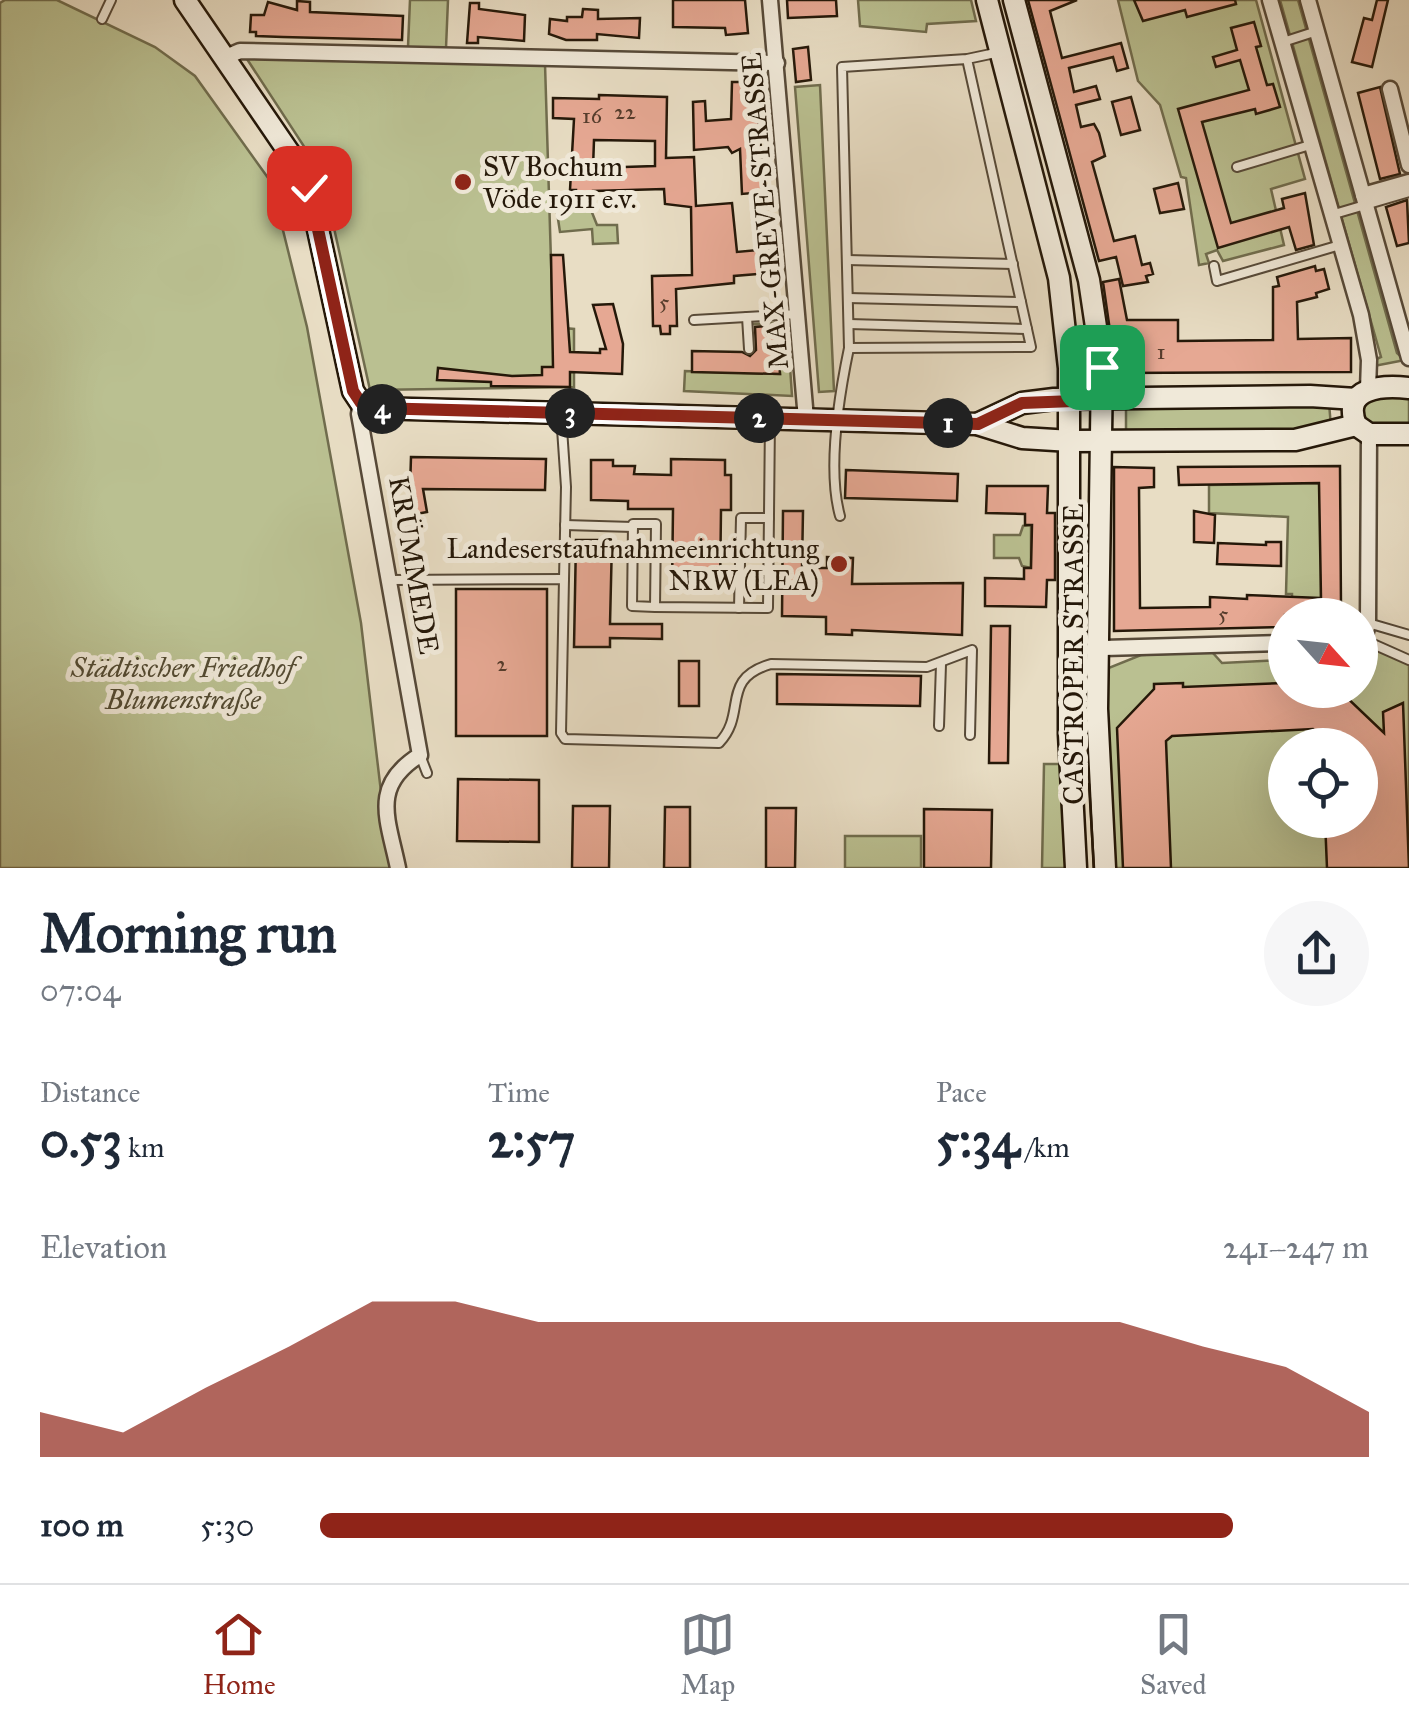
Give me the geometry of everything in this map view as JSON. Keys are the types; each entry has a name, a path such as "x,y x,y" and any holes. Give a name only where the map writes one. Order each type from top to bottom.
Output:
{"main road":[{"name":"CASTROPER STRASSE","path":"987,0 1059,278 1071,400 1083,672 1105,868"},
{"name":"CASTROPER STRASSE","path":"1014,0 1089,280 1100,335 1100,440 1083,672 1076,868"},
{"name":"KRÜMMEDE","path":"191,2 309,188 353,391 361,403"},
{"path":"1001,52 1026,42"},
{"path":"978,424 1022,403 1362,394 1409,388"},
{"path":"1362,394 1352,409 1362,429"},
{"path":"361,403 389,410 978,424 1022,438 1072,441 1296,440 1362,429 1409,434"}],"street":[{"name":"MAX-GREVE-STRASSE","path":"770,0 806,418"},
{"path":"1270,0 1367,344 1362,394"},
{"path":"1308,0 1409,358"},
{"path":"226,57 240,52 777,62"},
{"path":"1390,89 1409,165"},
{"path":"1364,200 1409,182"},
{"name":"KRÜMMEDE","path":"361,403 359,414 390,580 415,758"},
{"path":"1362,429 1367,598"},
{"path":"1104,648 1268,643"},
{"path":"398,868 385,793 394,775 415,758"}],"lane":[{"path":"102,19 111,0"},
{"path":"1281,42 1317,31"},
{"path":"840,516 836,502 838,418 850,348 842,68 967,59 1001,52"},
{"path":"850,348 1031,347 967,59"},
{"path":"1237,167 1310,145"},
{"path":"1331,215 1364,200 1409,192"},
{"path":"1217,281 1340,245"},
{"path":"847,260 1013,264"},
{"path":"1214,266 1219,294"},
{"path":"848,298 1021,302"},
{"path":"694,320 799,314"},
{"path":"747,316 749,349"},
{"path":"849,324 1027,329"},
{"path":"561,412 565,525 562,733 566,739 719,743 731,726 738,687 745,675 756,668 771,664 928,667 972,650 970,735"},
{"path":"633,526 632,606 768,608 770,418"},
{"path":"739,608 740,518 769,518"},
{"path":"565,525 656,524 655,606"},
{"path":"390,580 564,579"},
{"path":"1378,626 1409,635"},
{"path":"1378,647 1409,660"},
{"path":"939,726 941,664"},
{"name":"KRÜMMEDE","path":"415,758 427,773"}],"green space":[{"name":"Städtischer Friedhof Blumenstraße","path":"57,0 155,47 195,76 271,182 307,327 361,623 390,868 0,868 0,3"},
{"path":"410,0 448,0 446,48 408,47"},
{"path":"858,0 971,0 976,21 927,24 926,32 860,26"},
{"path":"1118,0 1256,0 1305,179 1271,189 1284,245 1223,261 1217,250 1206,254 1209,263 1199,265 1186,178 1181,177 1160,105 1138,81"},
{"path":"1280,0 1298,0 1397,353 1405,360 1374,366 1374,360 1381,357"},
{"name":"SV Bochum Vöde 1911 e.v.","path":"245,56 545,64 553,327 574,329 574,387 370,390 322,174"},
{"path":"820,85 834,391 819,392 795,87"},
{"path":"589,205 597,225 617,225 618,243 593,244 592,229 560,232 556,206"},
{"path":"787,322 792,396 684,391 685,371 780,374 776,325 753,324"},
{"path":"1409,393 1409,430 1376,431 1359,413 1362,401"},
{"path":"1329,403 1331,427 1317,433 1126,433 1126,407"},
{"path":"1321,483 1321,598 1292,598 1292,594 1286,594 1288,517 1209,513 1209,485"},
{"path":"1031,525 1031,568 1022,566 1019,558 994,558 994,535 1020,535 1023,526"},
{"path":"1378,646 1409,660 1409,868 1112,868 1106,669 1141,655 1212,652 1222,663 1268,661 1268,708 1378,708"},
{"path":"1044,764 1060,764 1067,868 1042,868"},
{"path":"845,836 921,836 921,868 845,868"}],"building":[{"path":"673,0 745,0 748,33 726,35 725,28 673,27"},
{"path":"787,0 836,0 837,16 788,18"},
{"path":"1028,0 1077,0 1050,11 1062,58 1121,43 1128,68 1117,71 1113,57 1069,68 1074,92 1096,86 1100,99 1076,105 1081,127 1094,124 1099,133 1105,156 1092,162 1114,241 1135,236 1142,265 1150,263 1153,274 1146,276 1148,282 1123,286 1116,257 1099,261"},
{"path":"1134,0 1235,0 1236,4 1187,17 1185,10 1143,21"},
{"path":"1377,0 1388,0 1372,67 1352,62 1364,18 1372,20"},
{"path":"297,1 310,2 310,12 403,16 402,40 256,36 256,32 250,32 251,15 264,15 268,2 297,10"},
{"path":"470,3 479,3 479,9 525,15 524,41 478,37 478,43 467,43"},
{"path":"583,9 598,10 598,19 640,18 639,38 597,34 597,40 566,40 549,34 550,19 567,21 567,17 582,17"},
{"path":"1254,22 1261,46 1256,47 1267,85 1273,84 1280,107 1202,122 1231,223 1284,208 1282,199 1305,193 1314,245 1296,250 1289,227 1218,248 1178,109 1249,90 1240,60 1216,67 1213,57 1237,50 1231,28"},
{"path":"808,47 811,80 796,82 793,49"},
{"path":"732,82 755,82 765,192 742,194 740,149 732,153 728,147 694,150 693,102 705,101 706,121 731,119"},
{"path":"1380,87 1400,174 1380,179 1358,93"},
{"path":"599,95 667,97 666,158 694,157 696,206 732,203 737,252 769,249 771,273 734,276 734,283 676,289 677,326 670,326 670,334 661,334 660,326 653,326 652,276 692,275 691,207 665,204 664,189 593,191 593,200 576,200 576,190 570,190 574,119 553,118 553,98 599,99","holes":["594,140 655,141 655,166 593,168"]},
{"path":"1131,97 1140,130 1121,135 1112,102"},
{"path":"1178,183 1184,209 1160,213 1154,189"},
{"path":"1407,200 1409,243 1397,246 1386,207"},
{"path":"551,255 563,255 570,352 600,353 600,349 606,349 593,305 613,304 623,344 622,374 570,372 570,387 491,386 491,382 437,380 438,368 512,376 542,375 542,367 553,367"},
{"path":"1315,266 1316,271 1324,269 1329,289 1297,302 1298,339 1351,338 1351,372 1116,373 1103,282 1119,279 1127,320 1178,320 1178,341 1273,340 1273,287 1279,286 1277,277"},
{"path":"776,325 780,374 692,372 692,351 742,352 750,356 756,350 755,327"},
{"path":"411,457 546,459 545,490 423,489 427,512 416,514 410,489"},
{"path":"671,459 725,460 725,475 731,475 731,510 721,510 720,589 672,589 673,509 628,509 628,501 591,500 591,460 635,466 634,474 671,475"},
{"path":"1340,466 1341,598 1321,598 1319,483 1179,485 1178,467"},
{"path":"1114,467 1154,468 1154,487 1139,488 1140,608 1210,607 1210,597 1247,599 1247,595 1321,598 1268,598 1268,627 1114,631"},
{"path":"846,470 958,474 957,501 845,498"},
{"path":"987,486 1048,486 1047,513 1055,513 1055,580 1047,580 1046,607 985,606 985,578 1024,579 1024,568 1031,568 1032,525 1025,525 1025,514 986,513"},
{"path":"783,511 803,511 802,568 827,568 827,557 853,558 852,584 963,583 962,635 852,630 852,635 826,634 826,617 782,616"},
{"path":"1194,511 1215,515 1214,543 1194,542"},
{"path":"576,540 612,540 610,624 662,624 662,639 610,638 610,647 574,647"},
{"path":"1281,542 1281,566 1217,564 1218,543"},
{"path":"456,589 547,589 547,736 456,736"},
{"path":"991,626 1010,626 1008,763 989,763"},
{"path":"679,661 699,661 699,706 679,706"},
{"path":"777,674 921,676 920,706 777,704"},
{"path":"1183,683 1183,687 1268,684 1268,708 1358,708 1384,733 1383,712 1403,703 1409,868 1327,868 1326,838 1378,838 1378,728 1268,728 1268,731 1172,736 1166,741 1171,868 1123,868 1117,728 1154,689 1154,684"},
{"path":"458,779 539,780 539,842 457,841"},
{"path":"573,806 610,806 609,868 572,868"},
{"path":"665,807 690,807 690,868 664,868"},
{"path":"766,808 796,808 795,868 766,868"},
{"path":"924,809 992,810 991,868 924,868"}],"tram line":[{"path":"1089,784 1094,868"}],"place":[{"name":"SV Bochum Vöde 1911 e.v.","path":"463,182"},
{"name":"Landeserstaufnahmeeinrichtung NRW (LEA)","path":"839,564"}],"route":[{"path":"309,188 353,391 361,403 373,408 978,424 1022,403 1100,400 1102,367"}]}
